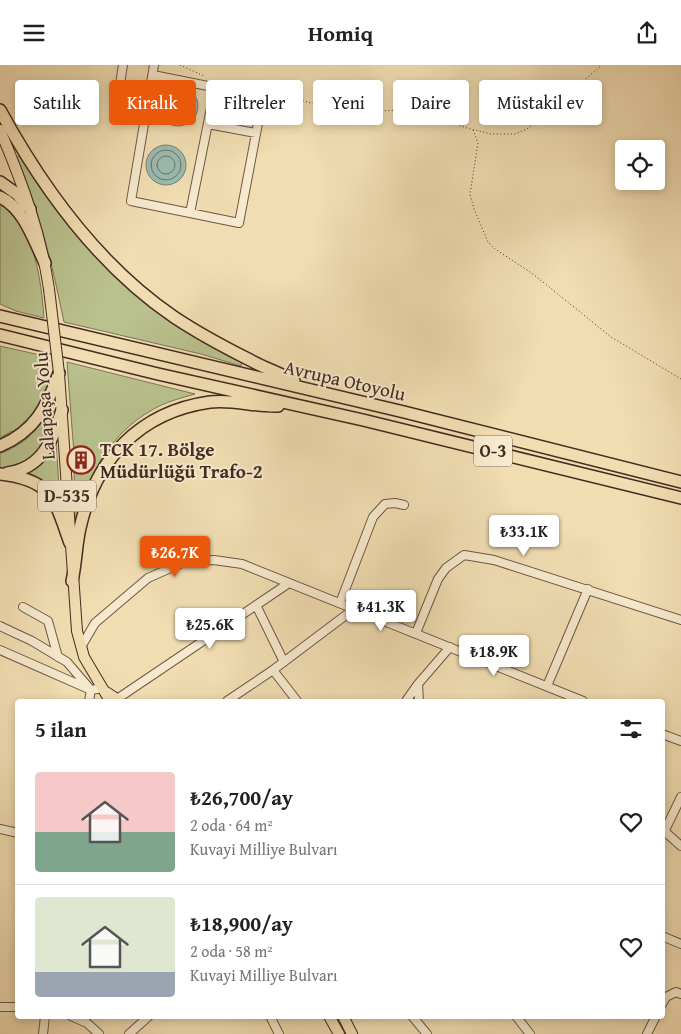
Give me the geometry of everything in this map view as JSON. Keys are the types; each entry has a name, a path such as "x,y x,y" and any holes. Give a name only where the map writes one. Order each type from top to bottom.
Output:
{"highway":[{"path":"0,110 22,150 48,189 89,240 134,284 153,301 196,330 250,361 292,380 306,389"},
{"path":"0,182 18,194 30,209"},
{"path":"0,197 14,207 21,215 45,263"},
{"name":"Avrupa Otoyolu","path":"0,316 306,389 681,482"},
{"name":"Avrupa Otoyolu","path":"0,335 158,374 304,406 681,498"},
{"path":"0,446 24,432 42,413 59,373"},
{"path":"72,581 80,529 90,499 103,471 135,432 159,417 176,410 210,402 224,401 270,406 304,406"},
{"path":"0,474 18,470 38,460 48,448 62,410"},
{"path":"0,474 25,479 46,490 56,504 70,543"}],"main road":[{"name":"D-535","path":"0,130 30,209 45,263"},
{"name":"Lalapaşa Yolu","path":"45,263 59,373 72,581"},
{"name":"D-535","path":"72,581 77,631 81,647 92,671 111,696"},
{"path":"332,1019 339,1034"},
{"path":"344,1019 352,1034"}],"street":[{"path":"121,80 124,65"},
{"path":"152,80 154,65"},
{"path":"153,75 206,86"},
{"path":"145,125 131,201 239,223 258,125"},
{"path":"190,213 208,125"},
{"path":"213,125 256,133"},
{"path":"340,603 373,517 385,504 395,503 404,505"},
{"path":"416,633 438,579 446,568 464,555 494,560 681,620"},
{"path":"81,647 95,623 148,578 184,562 214,560 242,564 576,699"},
{"path":"0,651 91,690 111,696 289,583"},
{"path":"547,686 588,589"},
{"path":"256,605 284,662"},
{"path":"23,607 48,621 58,657"},
{"path":"230,699 273,670 354,609"},
{"path":"0,626 32,641 67,662 91,690"},
{"path":"407,699 450,647"},
{"path":"273,670 295,699"},
{"path":"418,684 419,699"},
{"path":"89,699 91,690"},
{"path":"665,735 681,741"},
{"path":"665,828 681,797"},
{"path":"0,829 15,832"},
{"path":"665,831 681,846"},
{"path":"665,936 681,944"},
{"path":"665,999 676,992 681,994"},
{"path":"0,1007 15,1007"},
{"path":"43,1034 46,1019"},
{"path":"78,1019 87,1023 99,1034"},
{"path":"130,1034 146,1019"},
{"path":"272,1019 279,1034"},
{"path":"414,1019 427,1034"},
{"path":"518,1019 530,1034"},
{"path":"646,1034 654,1019"}],"path":[{"path":"180,65 204,77"},
{"path":"303,101 346,113 400,110 424,113 472,130 515,134 527,129 602,65"},
{"path":"472,130 478,143 470,194 474,209 488,242 495,249 533,274 611,337 681,379"}],"green space":[{"path":"21,155 89,247 242,362 241,366 201,354 64,322 45,238 17,157"},
{"path":"0,203 12,213 29,239 38,271 44,318 16,311 0,304"},
{"path":"0,346 49,357 49,373 51,373 46,391 33,414 13,433 12,431 0,438"},
{"path":"67,362 195,394 157,407 123,432 102,459 93,475 75,525 74,467 87,467 87,454 74,454"},
{"path":"49,410 54,411 52,423 40,449 24,463 0,469 0,453 15,447 29,437"},
{"path":"56,441 60,502 22,473"}],"water":[{"path":"196,96 198,110 196,116"},
{"path":"170,145 177,148 183,154 186,165 185,173 177,182 170,185 162,185 155,182 147,173 146,161 149,154 158,146"}],"place":[{"name":"TCK 17. Bölge Müdürlüğü Trafo-2","path":"81,460"}]}
